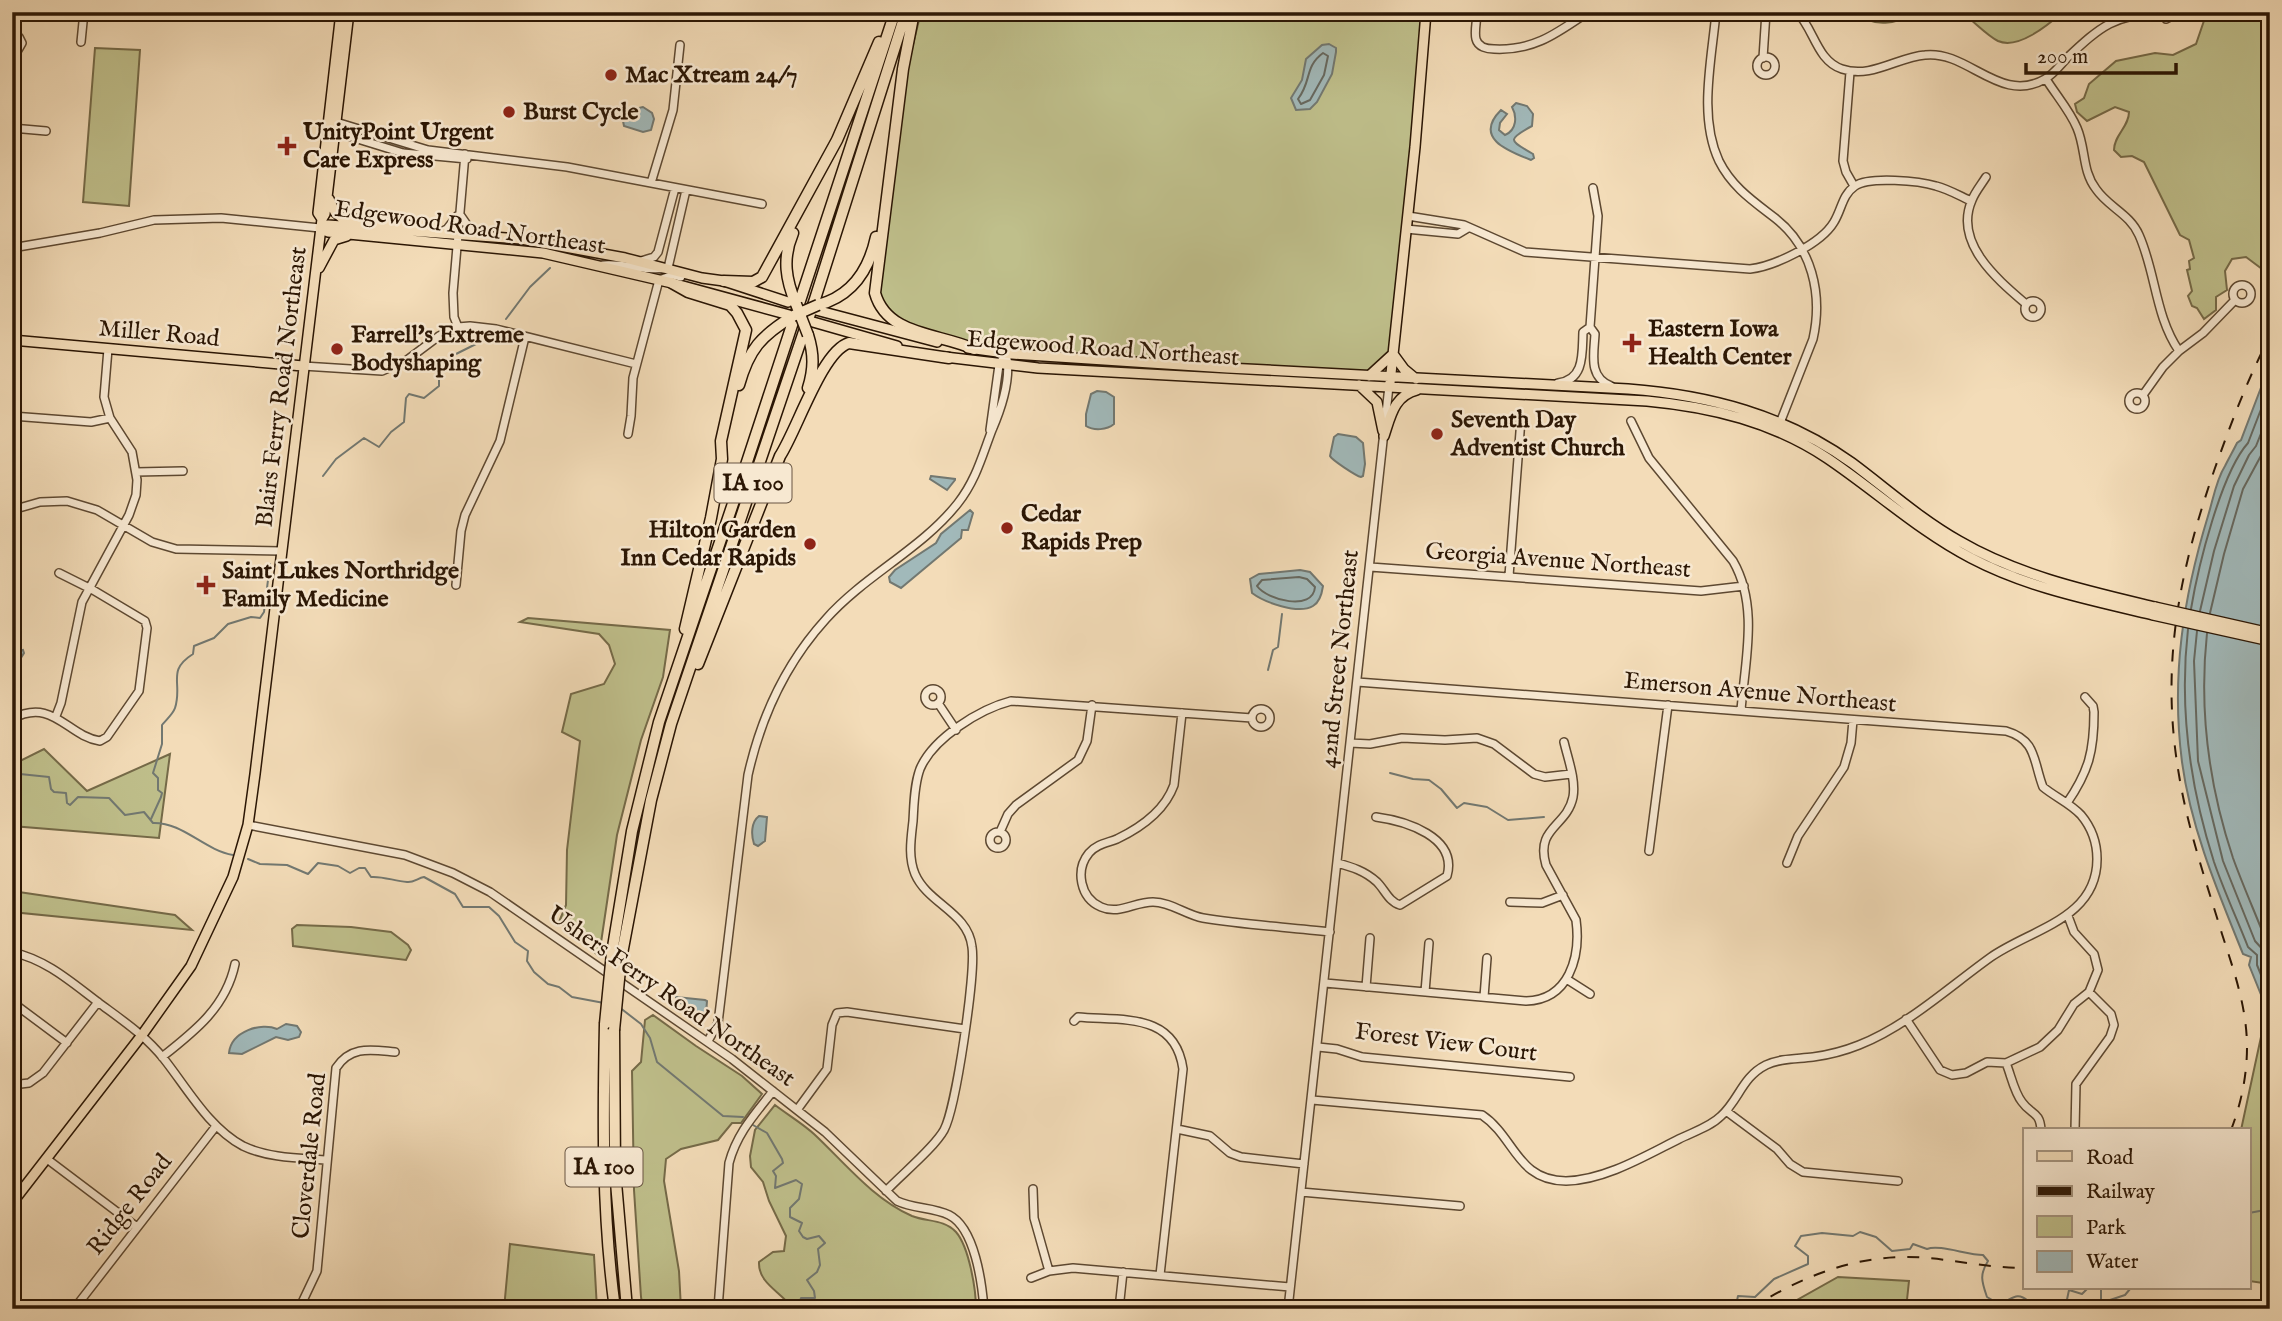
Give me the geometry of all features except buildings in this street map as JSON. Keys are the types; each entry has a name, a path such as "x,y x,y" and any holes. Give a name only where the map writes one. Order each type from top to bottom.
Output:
{"highway":[{"path":"724,281 753,282 762,277 844,125 893,12"},
{"name":"IA 100","path":"615,1309 604,1172 605,1024 632,831 659,722 893,12"},
{"name":"IA 100","path":"627,1309 615,1171 616,956 659,766 684,684 815,299 906,12"},
{"path":"914,12 894,140 875,293 879,306 894,322 957,341 974,349"},
{"path":"659,722 704,556 722,459 746,362 759,340 801,310 832,301 849,289 864,272 878,229 894,140"},
{"path":"659,766 811,379 814,362 801,310 786,271 786,252 812,188"},
{"path":"672,283 688,292 730,305 746,330 721,441 722,459"},
{"path":"780,456 792,439 824,367 844,345 849,343 949,358"}],"main road":[{"name":"Blairs Ferry Road Northeast","path":"321,223 318,213 341,12"},
{"name":"Blairs Ferry Road Northeast","path":"13,1201 179,986 227,895 248,825 313,283 329,184 349,12"},
{"name":"42nd Street Northeast","path":"1390,382 1426,12"},
{"path":"329,184 330,202 339,216 405,224 427,232"},
{"name":"Edgewood Road Northeast","path":"321,223 521,239 640,261 724,281 771,296 893,345 949,358 1359,385 1416,379 1548,384 1628,389 1713,400 1832,449 1957,540 1994,559 2048,580 2154,611"},
{"name":"Edgewood Road Northeast","path":"321,223 328,233 543,253 974,349 1005,361 1125,361 1368,377 1422,388 1680,404 1735,415 1779,427 1826,457 1936,537 1990,568 2056,592 2154,611"},
{"path":"313,283 325,253 334,240 346,236 368,237"},
{"name":"Miller Road","path":"12,341 303,366"},
{"path":"1368,377 1393,354 1416,379"},
{"path":"1359,385 1377,402 1384,436"},
{"path":"1384,436 1394,406 1400,398 1410,391 1422,388"},
{"path":"1880,496 1898,503 1903,502"},
{"path":"2154,611 2270,633"},
{"path":"2154,611 2270,641"}],"street":[{"path":"81,42 84,12"},
{"path":"1478,12 1475,38 1478,44 1504,50 1534,45 1588,12"},
{"path":"1716,12 1708,112 1719,160 1742,193 1785,227 1802,248 1816,289 1813,339 1779,427"},
{"path":"1763,58 1766,12"},
{"path":"1800,13 1822,54 1840,69 1850,72 1885,67 1922,55 1937,54 1950,57 1992,81 2005,85 2032,84 2046,79 2095,32 2106,25 2134,16 2161,13 2168,19 2171,12"},
{"path":"12,35 19,37 22,43 18,50 12,51"},
{"path":"651,183 673,110 680,46"},
{"path":"1850,72 1843,161 1854,186"},
{"path":"2046,79 2078,130 2088,176 2097,191 2119,209 2138,232 2161,316 2168,335 2179,351"},
{"path":"336,127 403,153 567,167 762,204"},
{"path":"12,128 46,131"},
{"path":"458,327 454,317 453,293 465,157"},
{"path":"1986,177 1971,201 1968,219 1971,238 1979,256 1992,274 2026,304"},
{"path":"1408,216 1453,222 1525,252 1750,269 1775,264 1829,229 1845,195 1854,186 1871,180 1937,186 1971,201"},
{"path":"640,261 654,257 658,252 675,188"},
{"path":"1593,188 1598,216 1590,327 1595,334 1594,363 1599,380 1607,385 1628,389"},
{"path":"598,265 622,263 651,270 668,268 686,190"},
{"path":"441,232 447,229 460,212"},
{"path":"460,212 463,222 480,235"},
{"path":"12,248 100,233 154,220 221,218 321,223"},
{"path":"1406,229 1458,234 1468,228"},
{"path":"672,250 679,271"},
{"path":"628,434 636,364 659,280 673,275 771,296"},
{"path":"2143,395 2157,374 2179,351 2203,333 2235,300"},
{"path":"303,366 382,370 407,360 439,336 458,327 482,326 636,364"},
{"path":"1548,384 1565,382 1579,371 1583,332 1590,327"},
{"path":"456,585 465,515 500,441 525,337"},
{"path":"56,716 82,602 129,515 136,495 136,472 132,452 110,418 104,397 108,349"},
{"path":"708,1041 718,1023 748,775 773,697 796,659 825,620 870,578 936,526 960,501 983,461 999,415 1005,361"},
{"name":"42nd Street Northeast","path":"1288,1309 1390,382"},
{"path":"12,416 91,422 110,418"},
{"path":"1510,576 1521,419"},
{"path":"1632,421 1649,458 1733,561 1744,586 1749,609 1741,710"},
{"path":"136,472 183,471"},
{"path":"12,510 40,502 67,501 97,510 152,542 176,550 281,551"},
{"name":"Georgia Avenue Northeast","path":"1370,566 1701,591 1744,586"},
{"path":"12,719 35,712 56,716 93,740 100,741 107,737 139,691 147,628 145,621 59,573"},
{"name":"Emerson Avenue Northeast","path":"1357,682 2006,731 2018,735 2031,749 2043,787 2067,803 2087,823 2096,847 2096,871 2093,881 2080,905 2068,916"},
{"path":"2067,803 2082,781 2090,759 2094,712 2093,706 2085,697"},
{"path":"886,1191 944,1131 965,1029 972,967 973,948 970,936 955,914 930,897 922,887 911,861 910,846 917,782 920,769 932,749 986,709 1011,701 1252,718"},
{"path":"938,703 956,730"},
{"path":"1000,832 1007,814 1016,805 1078,760 1087,741 1092,705"},
{"path":"1648,851 1668,705"},
{"path":"1182,713 1174,785 1170,797 1133,831 1090,851 1081,874 1084,892 1099,907 1114,911 1152,902 1172,906 1202,918 1330,932"},
{"path":"1787,863 1798,836 1844,767 1851,743 1853,720"},
{"path":"1350,743 1370,744 1402,738 1476,738 1494,744 1534,774 1545,777 1571,774"},
{"path":"1325,983 1537,1001 1551,996 1568,980 1576,948 1576,920 1546,865 1543,847 1545,838 1572,801 1574,793 1564,742"},
{"path":"1337,863 1364,872 1378,883 1392,901 1400,905 1447,876 1450,864 1447,853 1425,832 1391,819 1376,817"},
{"name":"Ushers Ferry Road Northeast","path":"248,825 405,855 470,881 507,903 592,964 708,1041 774,1091 904,1204 941,1212 959,1222 976,1259 984,1309"},
{"path":"1510,902 1542,903 1563,895"},
{"path":"1312,1100 1482,1115 1503,1134 1518,1159 1527,1168 1546,1178 1567,1181 1628,1164 1713,1123 1726,1111 1745,1082 1767,1065 1849,1048 1885,1032 2003,949 2068,916 2074,932 2098,962 2095,981 2089,992 2074,1004 2048,1040 2040,1047 2006,1063 1987,1062 1959,1076 1946,1074 1934,1062 1930,1052 1906,1019"},
{"path":"1366,987 1370,938"},
{"path":"1425,992 1429,943"},
{"path":"12,952 44,963 142,1035 216,1126 242,1145 269,1154 327,1160"},
{"path":"1484,997 1487,958"},
{"path":"162,1057 202,1023 219,1004 235,964"},
{"path":"1568,980 1590,994"},
{"path":"2075,1128 2076,1084 2110,1037 2114,1026 2111,1014 2089,992"},
{"path":"12,1002 67,1043"},
{"path":"12,1085 29,1083 39,1077 98,1002"},
{"path":"797,1110 827,1069 832,1025 837,1013 847,1012 965,1029"},
{"path":"1074,1021 1077,1017 1142,1022 1162,1029 1171,1037 1181,1056 1183,1069 1160,1275"},
{"name":"Forest View Court","path":"1318,1046 1362,1057 1570,1077"},
{"name":"Cloverdale Road","path":"299,1309 317,1271 336,1068 345,1056 359,1050 395,1052"},
{"path":"2006,1063 2023,1104 2040,1120 2040,1128"},
{"path":"718,1309 729,1163 745,1126 774,1091"},
{"path":"1726,1111 1803,1172 1898,1181"},
{"name":"Ridge Road","path":"74,1309 216,1126"},
{"path":"1177,1129 1210,1136 1230,1153 1241,1157 1304,1164"},
{"path":"47,1158 137,1227"},
{"path":"1034,1189 1034,1218 1049,1271"},
{"path":"1301,1192 1460,1206"},
{"path":"1031,1278 1049,1271 1073,1268 1290,1287"},
{"path":"1119,1309 1123,1272"}],"green space":[{"path":"921,12 1426,12 1390,378 1012,354 907,328 879,306 879,277 908,65"},
{"path":"1856,12 1923,12 1897,21 1880,23 1864,18"},
{"path":"1957,12 2063,12 2032,35 2006,43 1998,41"},
{"path":"2207,12 2270,12 2270,275 2246,257 2232,259 2225,271 2227,290 2216,297 2216,310 2204,319 2197,308 2192,306 2188,296 2192,291 2187,270 2190,269 2189,261 2194,258 2189,240 2180,235 2144,162 2132,156 2121,157 2114,150 2129,112 2115,107 2087,121 2077,112 2075,104 2084,98 2089,84 2116,61 2155,53 2173,55 2196,44"},
{"path":"95,48 140,50 129,206 83,202"},
{"path":"528,618 670,630 663,677 641,740 617,835 599,956 559,922 566,905 567,850 580,741 562,732 571,694 604,684 615,664 609,645 599,634 520,622"},
{"path":"44,749 87,791 170,754 159,838 12,826 12,765"},
{"path":"12,891 175,915 192,930 12,912"},
{"path":"297,925 391,932 411,950 406,960 293,946 292,929"},
{"path":"2267,1009 2270,1017 2270,1284 2250,1281 2250,1128 2241,1128"},
{"path":"653,1015 742,1076 762,1094 741,1123 732,1123 718,1140 681,1149 666,1159 664,1181 679,1271 681,1309 643,1309 641,1297 634,1190 632,1071 641,1062 645,1020"},
{"path":"775,1105 809,1130 884,1200 912,1216 941,1223 956,1232 968,1258 976,1309 793,1309 766,1282 759,1262 773,1252 784,1251 786,1236 763,1182 751,1167 750,1156 755,1130"},
{"path":"510,1244 594,1255 597,1309 504,1309"},
{"path":"1838,1277 1909,1281 1906,1309 1781,1309"}],"water":[{"path":"1329,44 1336,48 1332,74 1317,102 1310,109 1296,110 1291,98 1302,80 1306,59 1322,45"},
{"path":"1516,103 1527,106 1533,114 1532,126 1514,138 1516,143 1533,154 1534,158 1531,160 1504,148 1492,136 1493,120 1501,110 1507,114 1500,123 1499,130 1505,135 1512,130 1515,114 1512,107"},
{"path":"643,107 652,113 654,119 651,130 643,132 624,126 623,121 630,114"},
{"path":"2270,364 2270,1017 2249,965 2251,957 2243,954 2215,884 2192,812 2182,762 2178,699 2186,607 2199,547 2219,477 2241,440"},
{"path":"1097,391 1114,397 1114,424 1108,428 1093,429 1086,426 1091,394"},
{"path":"1338,434 1356,437 1363,443 1363,476 1350,471 1330,456 1334,437"},
{"path":"931,476 955,480 947,490 930,479"},
{"path":"970,510 973,513 968,530 962,530 961,538 901,588 890,582 889,577 895,570 936,543 941,534"},
{"path":"1300,570 1310,572 1323,586 1319,600 1313,606 1290,608 1264,600 1252,593 1250,579 1259,574"},
{"path":"23,650 24,653 19,661 12,691 12,652"},
{"path":"759,816 767,817 765,841 758,846 754,844 752,833 754,822"},
{"path":"676,997 707,1001 706,1014 698,1015 676,1000"},
{"path":"286,1024 297,1026 301,1032 299,1037 288,1040 276,1037 242,1054 229,1053 235,1039 248,1030 263,1027 277,1029"}],"waterway":[{"path":"506,319 530,287 550,268"},
{"path":"323,476 336,459 364,438 379,447 391,432 404,422 406,398 409,394 424,398 439,386 439,368 454,355 480,342"},
{"path":"151,819 162,793 158,790 158,778 153,773 162,744 162,725 175,708 180,666 193,654 194,646 214,638 228,624 251,617 260,618 264,612 270,564"},
{"path":"1268,670 1273,650 1278,647 1282,614"},
{"path":"1390,773 1429,780 1441,789 1457,808 1464,803 1487,807 1508,820 1544,817"},
{"path":"12,781 20,774 49,777 51,789 54,792 66,793 67,803 70,805 78,797 109,798 125,815 144,812 153,823 174,827 212,848 233,855"},
{"path":"248,859 260,864 287,865 308,874 318,863 338,866 350,873 365,868 371,877 411,882 424,877 455,894 463,907 489,907 499,916 515,942 528,951 527,961 534,972 548,984 559,987 572,997 604,1003"},
{"path":"619,1007 641,1024 650,1038 657,1062 723,1116 743,1117"},
{"path":"753,1125 767,1133 782,1159 783,1163 773,1171 776,1176 775,1188 796,1180 802,1184 799,1199 790,1208 790,1217 802,1223 799,1231 803,1237 807,1239 819,1236 825,1243 818,1249 820,1265 817,1272 807,1280 815,1298 801,1298 799,1304 802,1309"},
{"path":"2250,1213 2270,1209"},
{"path":"1731,1309 1736,1305 1738,1296 1755,1297 1774,1279 1808,1264 1808,1256 1795,1246 1801,1236 1822,1233 1853,1236 1860,1232 1876,1237 1892,1251 1910,1249 1913,1244 1927,1249 1939,1248 1983,1255 1988,1261 1982,1279 1987,1297 1999,1304 2020,1296 2028,1301 2030,1309"},
{"path":"2065,1309 2069,1290"},
{"path":"2069,1290 2082,1294 2086,1290"},
{"path":"2101,1290 2101,1303 2125,1295 2129,1290"},
{"path":"819,1309 832,1305 835,1309"}],"railway":[{"path":"2232,1128 2246,1069 2245,1018 2187,816 2174,734 2173,657 2183,582 2202,507 2234,418 2270,336"},
{"path":"1750,1309 1792,1285 1858,1262 1904,1257 2023,1268"}],"place":[{"name":"Mac Xtream 24/7","path":"611,75"},
{"name":"Burst Cycle","path":"509,112"},
{"name":"UnityPoint Urgent Care Express","path":"287,146"},
{"name":"Eastern Iowa Health Center","path":"1632,343"},
{"name":"Farrell's Extreme Bodyshaping","path":"337,349"},
{"name":"Seventh Day Adventist Church","path":"1437,434"},
{"name":"Cedar Rapids Prep","path":"1007,528"},
{"name":"Hilton Garden Inn Cedar Rapids","path":"810,544"},
{"name":"Saint Lukes Northridge Family Medicine","path":"206,585"}]}
